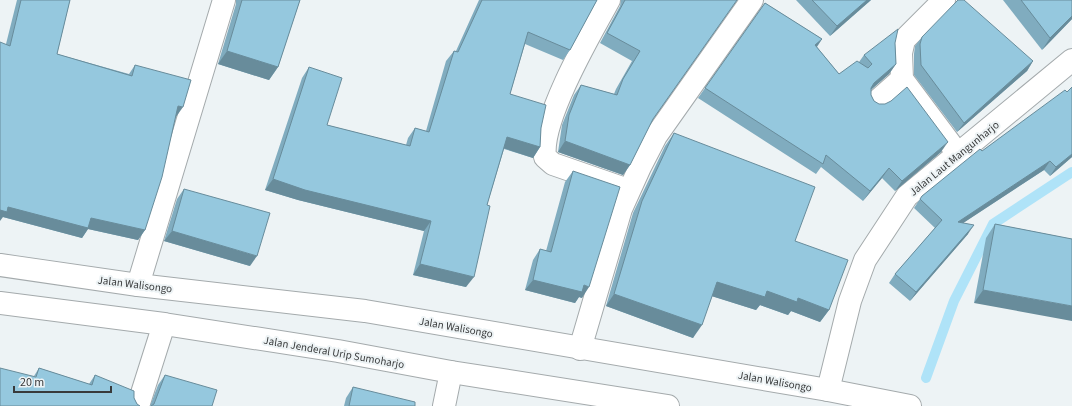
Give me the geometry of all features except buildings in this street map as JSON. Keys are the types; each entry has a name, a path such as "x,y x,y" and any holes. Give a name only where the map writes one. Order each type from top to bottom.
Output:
{"main road":[{"path":"138,285 224,0"},
{"path":"609,0 577,58 555,108 544,148 545,157 553,164 628,190"},
{"path":"580,349 621,209 628,190 656,136 752,0"},
{"path":"944,0 904,40 901,53 902,80 958,154"},
{"name":"Jalan Laut Mangunharjo","path":"828,390 850,301 865,260 907,196 1072,60"},
{"path":"876,102 902,80"},
{"name":"Jalan Walisongo","path":"0,265 138,285 365,311 580,349 828,390 910,406"},
{"name":"Jalan Jenderal Urip Sumoharjo","path":"0,303 164,324 338,351 451,372 668,406"},
{"path":"138,406 164,324"},
{"path":"444,406 451,372"}],"waterway":[{"path":"926,378 954,301 993,224 1072,172"}]}
